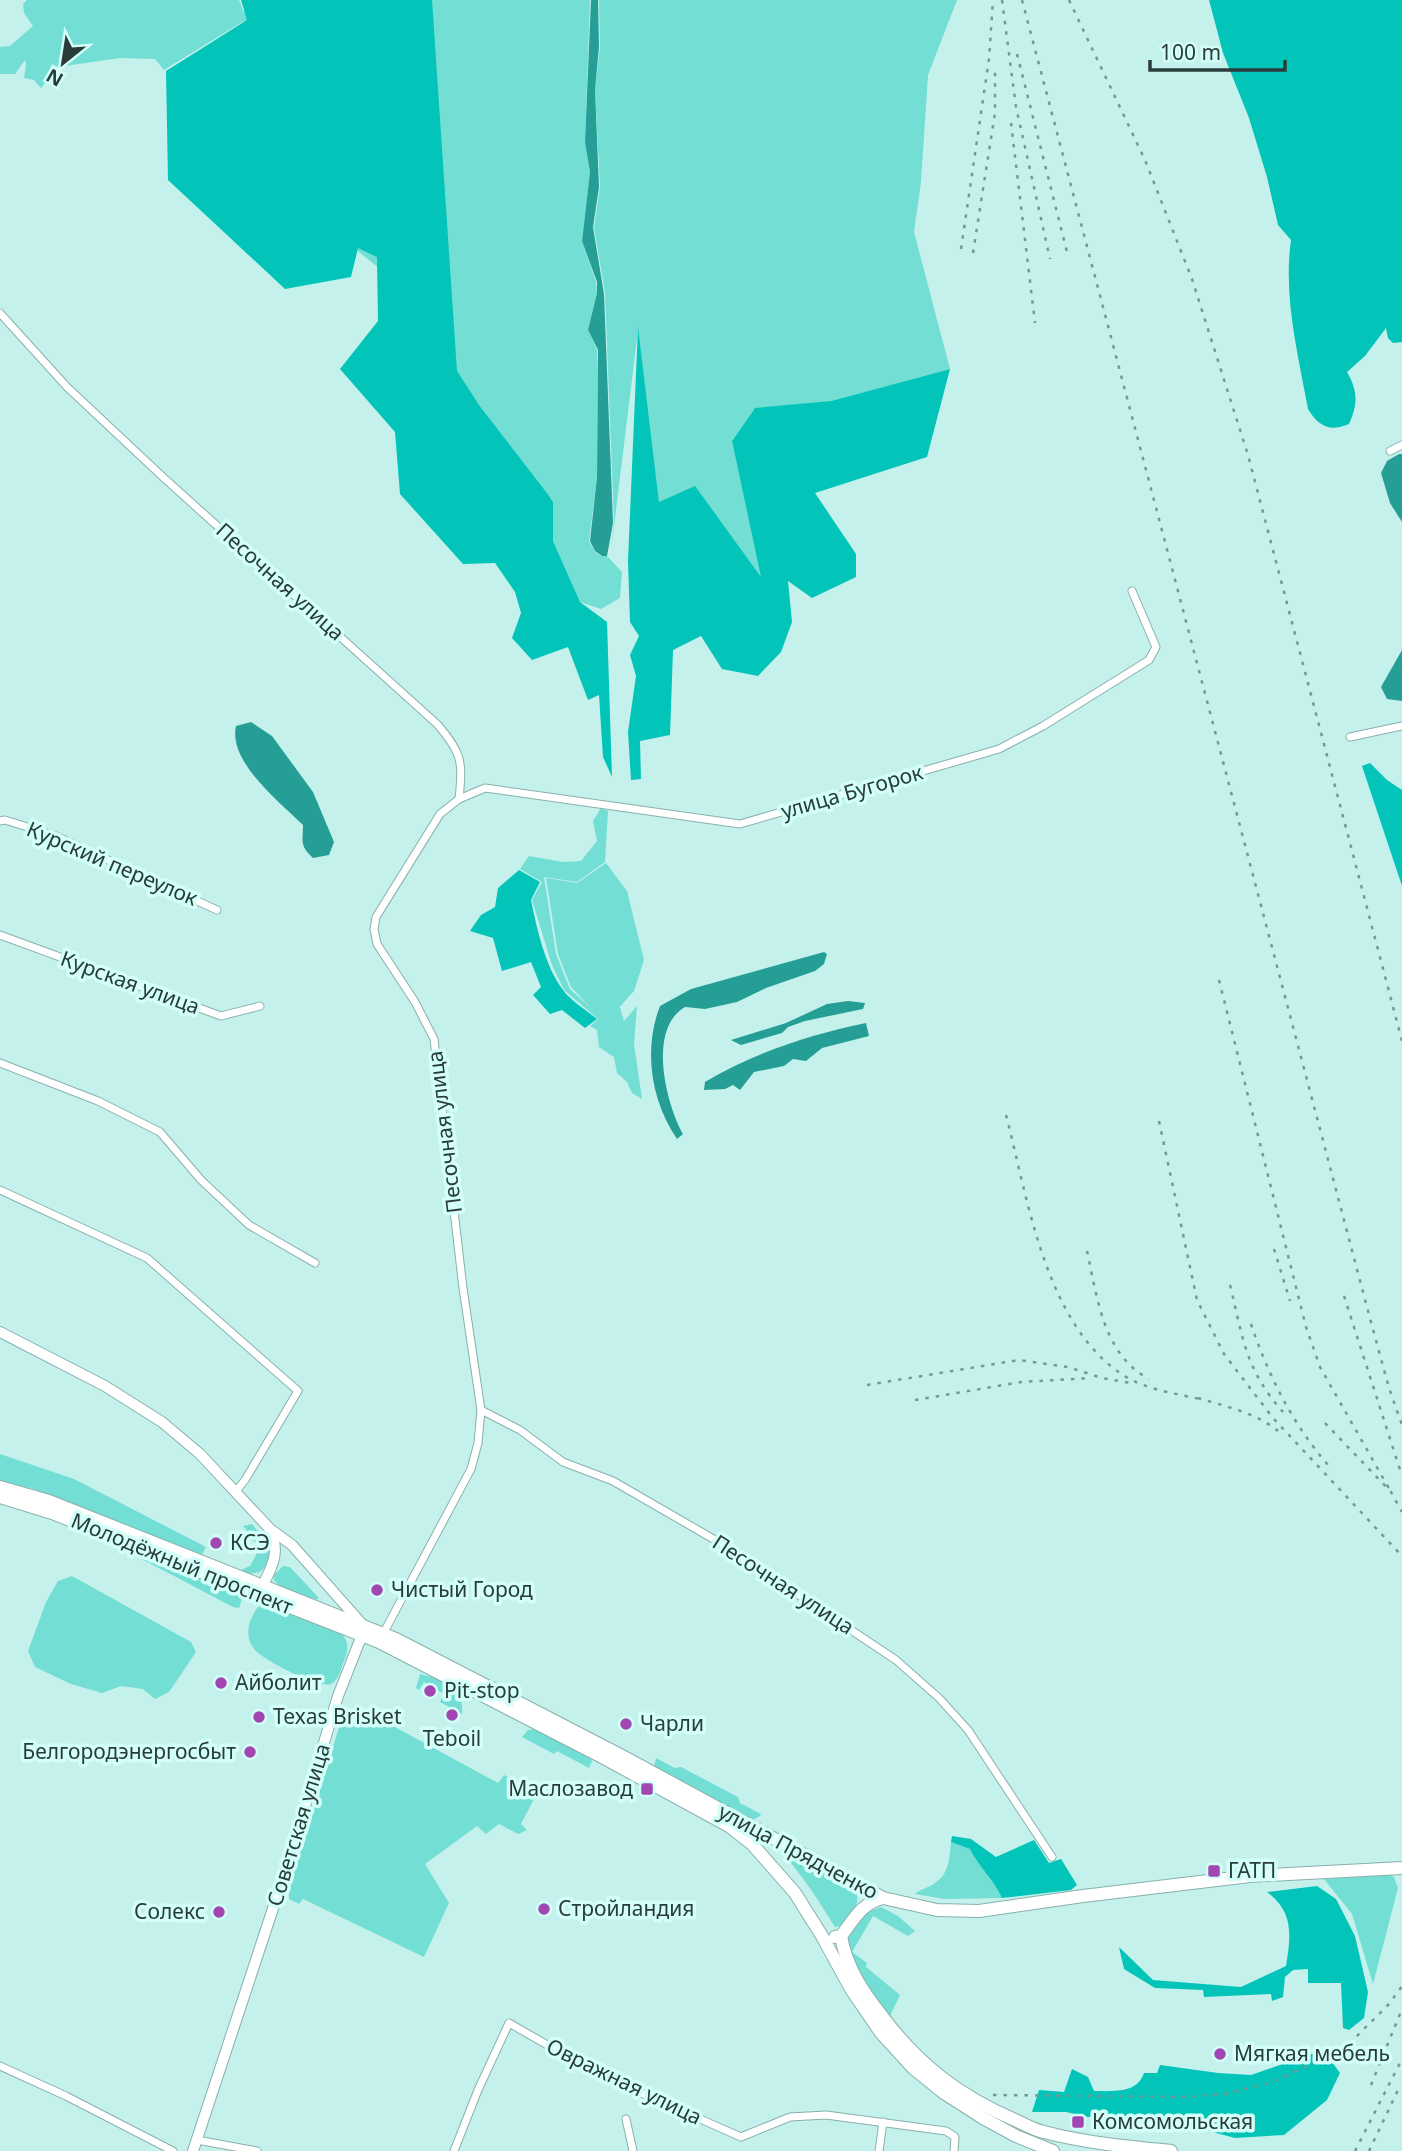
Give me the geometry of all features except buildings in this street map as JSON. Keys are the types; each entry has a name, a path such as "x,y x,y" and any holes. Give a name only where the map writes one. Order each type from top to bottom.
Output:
{"main road":[{"name":"улица Прядченко","path":"0,1332 135,1403 200,1454 270,1529 292,1545 361,1629 792,1848 883,1898 937,1910 979,1911 1250,1876 1402,1868"},
{"name":"Молодёжный проспект","path":"0,1487 49,1501 261,1590"},
{"name":"Молодёжный проспект","path":"0,1497 52,1513 361,1629"},
{"path":"261,1590 276,1557 276,1544 270,1529"},
{"name":"улица Прядченко","path":"361,1629 383,1634 639,1771 729,1826 752,1844 779,1872 881,2033 914,2068 944,2093 984,2118 1016,2136 1052,2151"},
{"name":"Советская улица","path":"195,2145 286,1869 361,1629"},
{"path":"779,1872 778,1857 782,1850 792,1848"},
{"path":"861,1886 864,1896 862,1908"},
{"path":"822,1936 841,1936 862,1908 883,1898"},
{"path":"841,1936 847,1962 868,1999 897,2037 928,2069 962,2092 1001,2114 1042,2132 1118,2146 1171,2151"}],"street":[{"name":"Песочная улица","path":"0,313 66,387 437,724 454,744 462,768 459,799 440,814 376,917 374,929 377,944 415,1002 434,1039 463,1288 481,1410 520,1430 563,1462 613,1481 722,1544 896,1660 939,1698 968,1730 1052,1857"},
{"path":"1390,451 1402,445"},
{"name":"улица Бугорок","path":"459,799 485,788 740,824 999,750 1149,660 1156,647 1132,591"},
{"path":"1350,737 1402,726"},
{"name":"Курский переулок","path":"3,821 56,836 218,910"},
{"name":"Курская улица","path":"0,935 221,1016 260,1006"},
{"path":"0,1063 98,1101 160,1132 201,1180 249,1225 315,1263"},
{"path":"0,1189 147,1258 298,1391 236,1491"},
{"path":"383,1634 471,1469 478,1443 481,1410"},
{"name":"Овражная улица","path":"454,2151 509,2023 598,2074 741,2137 790,2117 826,2115 883,2122"},
{"path":"0,2066 66,2096 173,2151"},
{"path":"626,2119 633,2151"},
{"path":"879,2151 883,2122 946,2131 955,2137 954,2151"},
{"path":"195,2145 257,2151"}],"shaded area":[{"path":"27,0 239,0 244,13 245,0 590,0 585,142 590,172 582,241 596,282 597,293 588,330 597,350 598,368 597,477 589,541 595,552 607,556 622,572 620,598 601,609 580,602 553,541 553,502 479,405 385,273 234,151 244,21 164,70 155,59 120,58 58,67 52,64 48,79 41,88 34,80 24,78 25,60 15,74 0,74 0,47 10,46 33,26 24,13 23,4"},
{"path":"241,0 432,0 457,371 479,405 553,502 553,541 580,602 607,622 612,777 603,757 599,695 588,700 568,647 532,660 512,638 521,613 515,592 495,563 463,564 400,494 395,432 340,369 378,321 377,257 358,248 351,277 285,289 168,180 166,71 247,20"},
{"path":"591,0 598,0 599,47 595,90 599,187 593,227 604,294 613,523 607,556 595,551 590,541 597,477 598,350 588,330 597,282 582,241 590,172 585,142"},
{"path":"599,0 957,0 928,75 921,182 914,232 950,369 831,401 754,409 732,441 762,579 695,487 659,503 638,330 611,551 614,522 605,293 594,227 600,187 595,90 600,47"},
{"path":"1209,0 1402,0 1402,342 1393,343 1388,338 1386,328 1365,356 1347,372 1355,392 1354,410 1349,424 1331,428 1316,420 1308,409 1290,304 1291,240 1278,225 1249,118 1223,53"},
{"path":"638,327 659,502 695,486 761,577 732,441 755,408 831,401 950,369 927,457 815,493 856,554 856,577 812,598 788,581 792,622 781,652 758,676 722,669 701,636 673,650 670,735 640,741 641,779 631,780 628,732 636,676 630,655 639,636 630,622 628,561"},
{"path":"1402,454 1402,522 1390,503 1381,473 1387,461"},
{"path":"1402,650 1402,701 1387,699 1381,687"},
{"path":"251,722 272,736 313,792 334,842 329,855 313,858 309,854 303,843 303,825 248,767 236,740 236,726"},
{"path":"1370,763 1402,790 1402,886 1362,766"},
{"path":"601,808 608,811 605,862 577,882 544,877 556,954 570,989 590,1007 571,987 558,954 546,878 577,883 606,863 627,891 644,960 634,991 617,1010 620,1007 624,1021 637,1006 634,1044 642,1099 632,1093 627,1082 617,1073 614,1057 599,1047 597,1030 590,1026 598,1019 564,990 552,965 532,900 542,882 520,869 529,856 563,862 581,861 597,841 593,821"},
{"path":"519,870 540,882 531,900 542,947 563,990 597,1019 585,1028 562,1010 550,1014 533,995 541,987 531,962 502,971 493,938 470,931 481,915 495,907 498,888"},
{"path":"824,952 827,954 824,964 815,971 766,988 737,1002 705,1009 685,1007 673,1018 666,1032 663,1068 671,1105 683,1134 677,1139 661,1108 652,1075 652,1040 660,1006 691,989"},
{"path":"848,1001 865,1003 863,1009 805,1021 788,1027 782,1033 741,1045 731,1040 786,1023 827,1004"},
{"path":"866,1023 869,1036 822,1048 806,1061 793,1059 784,1066 754,1072 740,1090 733,1085 725,1089 704,1090 705,1082 763,1053"},
{"path":"0,1454 74,1479 206,1547 202,1555 34,1489 0,1481"},
{"path":"0,1501 19,1506 60,1522 0,1504"},
{"path":"62,1523 232,1589 242,1599 239,1608 120,1548"},
{"path":"252,1524 266,1542 270,1553 260,1572 248,1574 241,1570 250,1566 260,1548 243,1526"},
{"path":"283,1566 290,1567 319,1598 316,1600 279,1586 274,1575"},
{"path":"72,1576 191,1642 196,1652 169,1692 155,1699 143,1689 121,1686 102,1693 71,1684 35,1667 28,1651 46,1602 58,1581"},
{"path":"266,1603 342,1634 347,1653 334,1682 325,1684 293,1673 262,1656 254,1648 248,1636 250,1622 257,1608"},
{"path":"420,1674 443,1682 456,1691 460,1697 462,1714 440,1702 444,1694 424,1682 419,1690 416,1688"},
{"path":"358,1707 498,1783 504,1775 537,1793 521,1824 527,1830 518,1834 499,1824 486,1834 477,1826 425,1864 449,1903 424,1957 303,1899 299,1904 289,1899 289,1890 340,1724 344,1714"},
{"path":"535,1729 590,1757 592,1761 589,1768 522,1737 528,1730"},
{"path":"656,1758 675,1768 681,1767 738,1797 740,1803 761,1814 760,1816 752,1820 654,1767"},
{"path":"952,1836 971,1839 996,1857 1034,1840 1049,1863 1061,1859 1077,1885 1071,1890 1002,1898 970,1849 951,1842"},
{"path":"951,1842 970,1849 1002,1898 945,1899 915,1894 933,1885 944,1875"},
{"path":"788,1854 855,1891 856,1905 841,1926 835,1927 786,1856"},
{"path":"1385,1873 1394,1877 1398,1888 1373,1984 1352,1914 1324,1879"},
{"path":"1317,1886 1336,1899 1355,1936 1368,1992 1364,2018 1349,2030 1343,2028 1341,1983 1308,1983 1308,1969 1293,1970 1285,1977 1283,1997 1272,2001 1271,1994 1204,1997 1203,1990 1155,1988 1124,1969 1119,1947 1153,1980 1241,1987 1286,1966 1289,1935 1286,1916 1267,1892"},
{"path":"881,1907 898,1916 915,1931 908,1936 873,1916 852,1952 900,1995 890,2016 858,1970 847,1939 867,1912"},
{"path":"1323,2050 1340,2073 1327,2100 1284,2135 1235,2138 1209,2131 1166,2131 1122,2115 1088,2117 1066,2112 1032,2112 1039,2090 1064,2092 1072,2069 1088,2077 1094,2091 1116,2091 1136,2085 1144,2073 1157,2073 1160,2065 1251,2075"}],"railway":[{"path":"961,249 989,59 993,0"},
{"path":"1002,0 1016,107 1050,259"},
{"path":"1022,0 1368,1311 1402,1425"},
{"path":"1069,0 1145,160 1192,279 1248,455 1402,1041"},
{"path":"1017,54 1067,252"},
{"path":"973,253 995,113 995,72"},
{"path":"1011,123 1035,323"},
{"path":"1219,980 1306,1327 1320,1367 1391,1492"},
{"path":"1006,1115 1032,1221 1058,1292 1075,1325 1096,1353 1123,1375 1152,1388 1205,1400"},
{"path":"1159,1121 1197,1300 1224,1354 1273,1418 1402,1556"},
{"path":"1274,1249 1290,1301"},
{"path":"1087,1251 1099,1305 1112,1340 1121,1355 1149,1379"},
{"path":"1230,1285 1242,1337 1253,1367 1283,1412"},
{"path":"1344,1296 1402,1476"},
{"path":"1251,1324 1283,1399 1304,1434 1329,1466"},
{"path":"867,1385 1019,1360 1068,1367 1102,1378 1131,1383"},
{"path":"915,1400 1021,1382 1092,1378"},
{"path":"1198,1398 1250,1415 1278,1431"},
{"path":"1325,1423 1391,1492 1402,1512"},
{"path":"993,2095 1185,2097 1224,2094 1270,2083 1345,2048 1389,2004 1402,1986"},
{"path":"1371,2085 1402,2009"},
{"path":"1355,2151 1402,2059"},
{"path":"1369,2151 1398,2090"}],"place":[{"name":"КСЭ","path":"216,1543"},
{"name":"Чистый Город","path":"377,1590"},
{"name":"Айболит","path":"221,1683"},
{"name":"Pit-stop","path":"430,1691"},
{"name":"Teboil","path":"452,1715"},
{"name":"Texas Brisket","path":"259,1717"},
{"name":"Чарли","path":"626,1724"},
{"name":"Белгородэнергосбыт","path":"250,1752"},
{"name":"Маслозавод","path":"647,1789"},
{"name":"ГАТП","path":"1214,1871"},
{"name":"Стройландия","path":"544,1909"},
{"name":"Солекс","path":"219,1912"},
{"name":"Мягкая мебель","path":"1220,2054"},
{"name":"Комсомольская","path":"1078,2122"}]}
